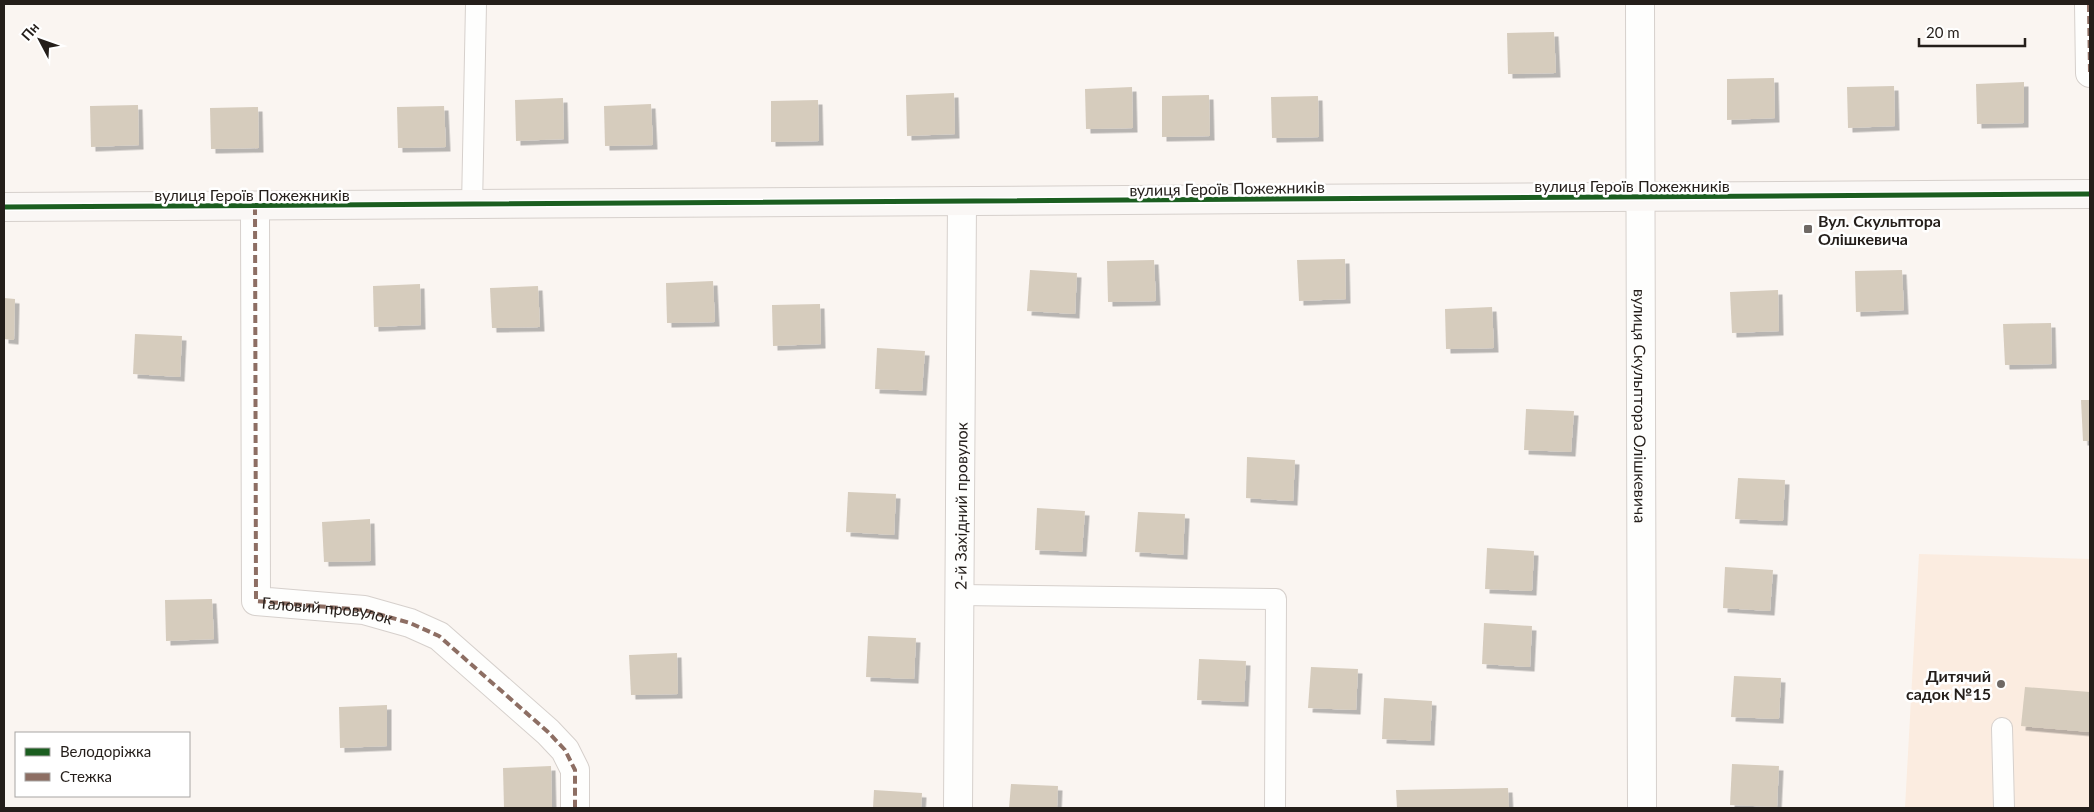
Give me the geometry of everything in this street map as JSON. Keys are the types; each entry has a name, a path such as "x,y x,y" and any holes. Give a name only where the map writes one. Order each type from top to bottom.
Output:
{"street":[{"name":"вулиця Скульптора Олішкевича","path":"1640,4 1642,808"},
{"path":"2089,4 2090,72"},
{"name":"вулиця Героїв Пожежників","path":"4,208 2090,194"},
{"name":"2-й Західний провулок","path":"958,808 962,203"},
{"name":"Галовий провулок","path":"255,207 256,601 364,610 410,623 439,636 548,732 564,750 575,770 575,808"}],"lane":[{"path":"472,206 476,4"},
{"path":"960,595 1276,599 1275,808"},
{"path":"2002,728 2004,808"}],"shaded area":[{"name":"Дитячий садок №15","path":"1919,554 2090,559 2090,808 1905,808"}],"building":[{"path":"1554,32 1556,73 1508,74 1507,33"},
{"path":"1774,78 1775,118 1727,120 1727,79"},
{"path":"2024,82 2024,123 1977,124 1976,84"},
{"path":"1894,86 1895,126 1848,128 1847,87"},
{"path":"1132,87 1133,128 1086,129 1085,89"},
{"path":"954,93 955,134 907,136 906,95"},
{"path":"1209,95 1210,136 1162,137 1162,96"},
{"path":"1318,96 1319,137 1272,138 1271,97"},
{"path":"563,98 564,139 516,141 515,100"},
{"path":"818,100 819,141 771,142 771,101"},
{"path":"651,104 653,145 605,146 604,106"},
{"path":"138,105 139,145 91,147 90,106"},
{"path":"444,106 446,147 398,148 397,107"},
{"path":"258,107 259,148 211,149 210,108"},
{"path":"1345,259 1346,299 1299,301 1297,260"},
{"path":"1154,260 1156,301 1108,302 1107,261"},
{"path":"1030,270 1077,273 1075,314 1027,311"},
{"path":"1902,270 1904,310 1856,312 1855,271"},
{"path":"713,281 715,322 667,323 666,283"},
{"path":"420,284 421,325 374,327 373,286"},
{"path":"538,286 540,327 492,328 490,288"},
{"path":"1778,290 1779,331 1732,333 1730,292"},
{"path":"4,298 15,299 14,340 4,339"},
{"path":"820,304 821,344 773,346 772,305"},
{"path":"1492,307 1494,348 1446,349 1445,309"},
{"path":"2051,323 2052,364 2005,365 2003,324"},
{"path":"135,334 182,336 180,377 133,374"},
{"path":"877,348 925,351 922,391 875,389"},
{"path":"2081,400 2090,400 2090,441 2083,441"},
{"path":"1526,409 1574,411 1571,452 1524,450"},
{"path":"1247,457 1295,460 1293,501 1246,498"},
{"path":"1738,478 1785,480 1783,521 1735,519"},
{"path":"848,492 896,494 894,535 846,532"},
{"path":"1037,508 1085,511 1082,552 1035,550"},
{"path":"1138,512 1185,514 1183,555 1135,552"},
{"path":"370,519 371,561 324,562 322,522"},
{"path":"1487,548 1534,551 1532,591 1485,589"},
{"path":"1725,567 1773,570 1770,611 1723,608"},
{"path":"212,599 214,639 166,641 165,600"},
{"path":"1484,623 1532,626 1530,667 1482,664"},
{"path":"868,636 916,638 914,679 866,677"},
{"path":"677,653 678,694 631,695 629,655"},
{"path":"1199,659 1246,661 1244,702 1197,700"},
{"path":"1311,667 1358,669 1356,710 1308,708"},
{"path":"1734,676 1781,678 1779,719 1731,717"},
{"path":"2025,687 2090,692 2090,732 2021,726"},
{"path":"1384,698 1432,701 1430,741 1382,739"},
{"path":"387,705 387,746 340,748 339,707"},
{"path":"1732,764 1779,766 1777,807 1730,805"},
{"path":"551,766 552,807 504,808 503,768"},
{"path":"1011,784 1058,786 1057,808 1009,808"},
{"path":"1508,788 1509,808 1397,808 1396,790"},
{"path":"874,790 922,793 921,808 873,808"}],"marked path":[{"path":"2089,4 2090,73"},
{"path":"255,207 256,601 364,610 410,623 439,636 548,732 565,750 575,770 575,808"}],"cycle path":[{"path":"4,207 2090,194"}],"place":[{"name":"Вул. Скульптора Олішкевича","path":"1808,229"},
{"name":"Дитячий садок №15","path":"2001,684"}]}
